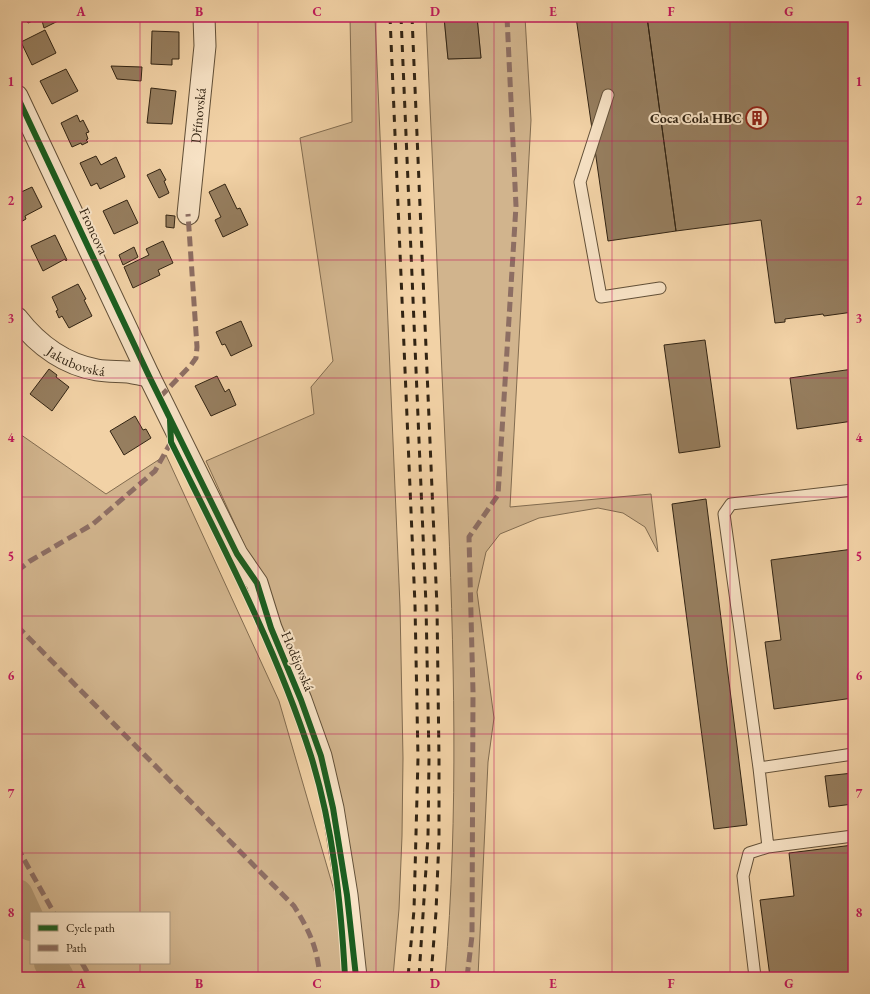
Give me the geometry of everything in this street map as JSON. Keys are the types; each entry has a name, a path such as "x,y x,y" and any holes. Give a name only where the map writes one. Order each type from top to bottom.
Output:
{"street":[{"name":"Dřínovská","path":"188,214 205,46 204,17"},
{"name":"Froncova","path":"17,96 149,376"},
{"name":"Jakubovská","path":"17,318 27,331 48,350 74,364 98,370 128,372 149,376"},
{"name":"Hodějovská","path":"149,376 237,554 257,583 271,628 301,700 321,756 333,808 346,887 356,977"}],"lane":[{"path":"608,95 580,182 601,297 660,288"},
{"path":"768,847 759,768 724,514 731,504 853,490"},
{"path":"759,768 853,754"},
{"path":"755,977 742,876 749,853 768,847 853,836"}],"shaded area":[{"path":"350,17 375,17 400,606 403,758 399,909 393,977 366,977 321,730 296,658 206,461 314,414 311,387 333,361 300,138 352,122"},
{"path":"426,17 444,17 448,59 481,58 477,17 525,17 531,120 510,507 651,494 658,552 645,527 623,513 598,508 539,518 500,534 486,552 477,592 494,718 488,762 478,977 445,977 454,793 452,608"},
{"path":"17,432 106,494 166,455 279,701 344,925 341,977 17,977"}],"building":[{"path":"25,17 41,17 28,23"},
{"path":"41,17 66,17 44,28"},
{"path":"444,17 477,17 481,58 448,59"},
{"path":"576,17 647,17 676,231 608,241"},
{"name":"Coca Cola HBC","path":"647,17 853,17 853,312 785,319 785,322 775,323 761,220 676,231"},
{"path":"45,30 56,53 32,65 21,42"},
{"path":"152,31 179,32 179,59 172,59 172,65 151,64"},
{"path":"111,66 142,67 141,81 117,79"},
{"path":"66,69 78,91 52,104 40,81"},
{"path":"151,88 176,91 172,124 147,123"},
{"path":"77,115 80,122 83,120 89,132 86,133 88,139 86,140 88,142 72,147 61,123"},
{"path":"96,156 101,165 116,157 125,177 100,189 97,183 91,186 80,163"},
{"path":"160,169 166,180 164,181 169,193 159,198 147,175"},
{"path":"225,184 237,209 240,208 248,225 223,237 215,220 221,217 209,192"},
{"path":"32,187 42,207 25,216 26,219 17,224 17,211 20,210 17,203 17,194"},
{"path":"127,200 138,223 114,234 103,211"},
{"path":"166,215 175,216 174,228 166,227"},
{"path":"55,235 67,260 66,261 65,259 43,271 31,246"},
{"path":"163,241 173,263 158,270 160,275 133,288 124,267 149,255 146,249"},
{"path":"134,247 138,257 123,265 119,255"},
{"path":"78,284 86,299 84,300 92,316 69,328 62,316 59,318 56,311 58,310 52,297"},
{"path":"241,321 252,346 231,356 225,344 222,345 216,332"},
{"path":"705,340 720,447 679,453 664,345"},
{"path":"49,369 57,375 56,377 69,387 52,411 30,394"},
{"path":"853,369 853,421 797,429 790,378"},
{"path":"217,376 225,392 229,389 236,405 211,416 195,386"},
{"path":"135,416 143,430 146,429 151,438 124,455 110,431"},
{"path":"706,499 747,825 714,829 672,504"},
{"path":"853,549 853,698 774,709 765,642 781,640 771,560"},
{"path":"853,773 853,804 829,807 825,776"},
{"path":"853,845 853,977 770,977 760,900 794,896 789,853"}],"waterway":[{"path":"17,895 30,923"},
{"path":"51,964 58,977"}],"railway":[{"path":"390,17 415,605 418,758 414,910 408,977"},
{"path":"401,17 426,605 429,758 428,837 419,977"},
{"path":"412,17 437,607 439,838 436,912 431,977"}],"marked path":[{"path":"467,977 472,936 473,692 469,537 498,495 516,206 507,17"},
{"path":"160,397 196,358 197,347 188,214"},
{"path":"17,571 30,561 93,524 155,471 171,442"},
{"path":"17,626 294,906 315,948 320,977"},
{"path":"17,847 53,912"},
{"path":"83,964 90,977"}],"cycle path":[{"path":"17,96 149,376 237,554 257,583 271,628 301,700 321,756 333,808 347,895 356,977"},
{"path":"170,420 171,442 265,636 282,675 311,756 325,810 335,865 345,977"}],"place":[{"name":"Coca Cola HBC","path":"757,118"}]}
